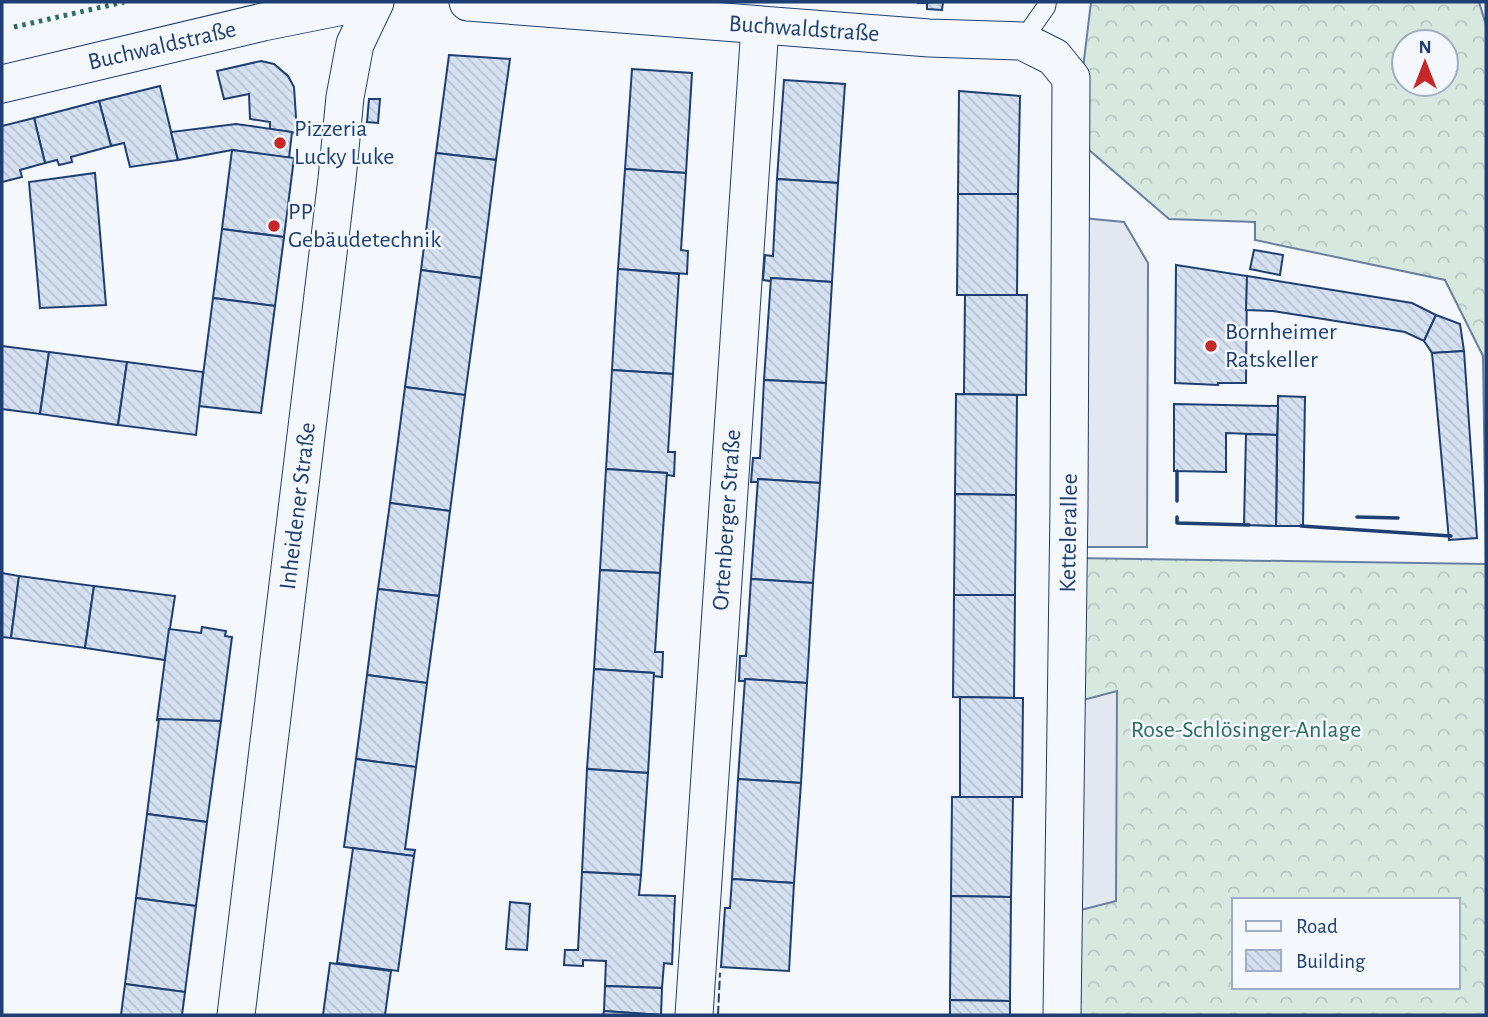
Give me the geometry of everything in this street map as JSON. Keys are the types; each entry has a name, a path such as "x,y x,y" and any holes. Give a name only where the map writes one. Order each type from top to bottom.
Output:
{"street":[{"name":"Inheidener Straße","path":"236,1015 345,97 355,44 375,2"},
{"name":"Buchwaldstraße","path":"468,2 1038,49"},
{"name":"Buchwaldstraße","path":"2,84 344,3"},
{"name":"Ortenberger Straße","path":"694,1015 760,26"},
{"name":"Kettelerallee","path":"1038,49 1071,78 1062,1015"}],"lane":[{"path":"1038,49 1047,2"}],"green space":[{"path":"1091,2 1479,2 1486,25 1486,564 1483,356 1445,280 1255,240 1255,222 1169,219 1081,143 1081,85"},
{"name":"Rose-Schlösinger-Anlage","path":"1074,558 1486,564 1486,1015 1069,1015"}],"shaded area":[{"path":"1072,217 1124,222 1148,263 1147,547 1069,547"},
{"path":"1117,691 1116,901 1081,910 1083,700"}],"building":[{"path":"943,2 942,10 927,9 927,3 917,3"},
{"path":"449,55 510,59 496,160 436,153"},
{"path":"261,61 274,64 288,76 294,87 297,133 270,129 270,122 250,119 249,94 224,99 217,71"},
{"path":"632,69 692,73 686,173 625,169"},
{"path":"784,80 845,84 838,183 777,179"},
{"path":"160,86 178,160 130,167 124,143 111,146 99,101"},
{"path":"959,91 1020,96 1018,194 958,194"},
{"path":"369,99 380,99 378,123 367,122"},
{"path":"99,101 111,146 71,157 72,162 59,165 57,160 45,163 34,118"},
{"path":"34,118 45,163 20,170 22,177 2,182 2,126"},
{"path":"236,124 292,132 289,158 232,150 178,160 171,132"},
{"path":"232,150 294,158 284,237 222,229"},
{"path":"436,153 496,160 481,278 421,270"},
{"path":"625,169 686,173 681,250 688,251 687,274 618,269"},
{"path":"95,173 106,305 40,308 29,182"},
{"path":"777,179 838,183 832,282 771,278 771,281 763,280 765,255 773,256"},
{"path":"958,194 1018,194 1017,295 957,295"},
{"path":"222,229 284,237 275,306 213,298"},
{"path":"1254,250 1283,255 1280,275 1250,269"},
{"name":"Bornheimer Ratskeller","path":"1176,265 1247,276 1246,383 1175,383"},
{"path":"618,269 679,274 673,374 612,370"},
{"path":"421,270 481,278 465,395 405,387"},
{"path":"1247,276 1412,303 1436,315 1424,341 1405,332 1273,311 1246,310"},
{"path":"771,278 832,282 826,383 764,380"},
{"path":"965,295 1027,295 1026,395 964,394"},
{"path":"213,298 275,306 261,413 199,406"},
{"path":"1436,315 1460,324 1464,351 1432,353 1424,341"},
{"path":"2,346 49,352 40,414 2,409"},
{"path":"1464,351 1477,538 1449,540 1432,353"},
{"path":"49,352 127,362 118,425 40,414"},
{"path":"127,362 203,372 196,435 118,425"},
{"path":"612,370 673,374 668,452 675,452 674,476 667,473 606,469"},
{"path":"764,380 826,383 820,483 758,479 758,482 751,482 753,458 760,458"},
{"path":"405,387 465,395 450,511 390,503"},
{"path":"956,394 1017,395 1016,495 955,494"},
{"path":"1278,396 1305,397 1303,526 1276,526"},
{"path":"1174,404 1278,406 1277,435 1226,433 1226,472 1174,471"},
{"path":"1246,434 1277,435 1276,526 1244,525"},
{"path":"606,469 667,473 660,573 600,570"},
{"path":"758,479 820,483 813,583 751,579"},
{"path":"955,494 1016,495 1015,595 954,595"},
{"path":"390,503 450,511 439,596 378,589"},
{"path":"600,570 660,573 655,652 663,652 662,677 654,676 654,673 594,669"},
{"path":"2,573 19,576 11,638 2,637"},
{"path":"19,576 94,586 85,648 11,638"},
{"path":"751,579 813,583 807,683 745,679 739,681 740,656 746,656"},
{"path":"94,586 175,596 165,660 85,648"},
{"path":"378,589 439,596 427,683 367,675"},
{"path":"954,595 1015,595 1014,698 953,697"},
{"path":"202,627 226,631 225,636 232,637 221,721 157,720 169,629 201,633"},
{"path":"594,669 654,673 648,773 587,769"},
{"path":"367,675 427,683 416,767 356,759"},
{"path":"745,679 807,683 801,783 738,779"},
{"path":"960,697 1023,698 1022,797 960,797"},
{"path":"159,719 221,721 207,822 147,814"},
{"path":"356,759 416,767 405,849 415,850 414,856 344,847"},
{"path":"587,769 648,773 641,875 582,872"},
{"path":"738,779 801,783 794,883 732,879"},
{"path":"952,797 1013,797 1011,897 951,896"},
{"path":"147,814 207,822 196,906 136,898"},
{"path":"353,848 414,856 398,971 337,963"},
{"path":"582,872 641,875 639,895 675,896 672,964 664,963 662,988 605,986 606,961 583,960 583,966 564,965 565,950 578,950"},
{"path":"732,879 794,883 789,971 721,967 725,908 730,908"},
{"path":"951,896 1011,897 1010,1001 950,1000"},
{"path":"136,898 196,906 185,992 125,984"},
{"path":"510,902 530,904 527,950 506,949"},
{"path":"330,963 391,971 385,1015 323,1015"},
{"path":"125,984 185,992 182,1015 121,1015"},
{"path":"605,986 662,988 661,1015 604,1011"},
{"path":"950,1000 1010,1001 1010,1015 950,1015"},
{"path":"604,1011 661,1015 603,1015"}],"hedge":[{"path":"14,27 124,2"}],"fence":[{"path":"718,1015 720,973"}],"wall":[{"path":"1177,471 1177,501"},
{"path":"1177,517 1177,523 1249,525"},
{"path":"1357,517 1398,518"},
{"path":"1301,526 1451,536"}],"place":[{"name":"Pizzeria Lucky Luke","path":"280,143"},
{"name":"PP Gebäudetechnik","path":"274,226"},
{"name":"Bornheimer Ratskeller","path":"1211,346"}]}
